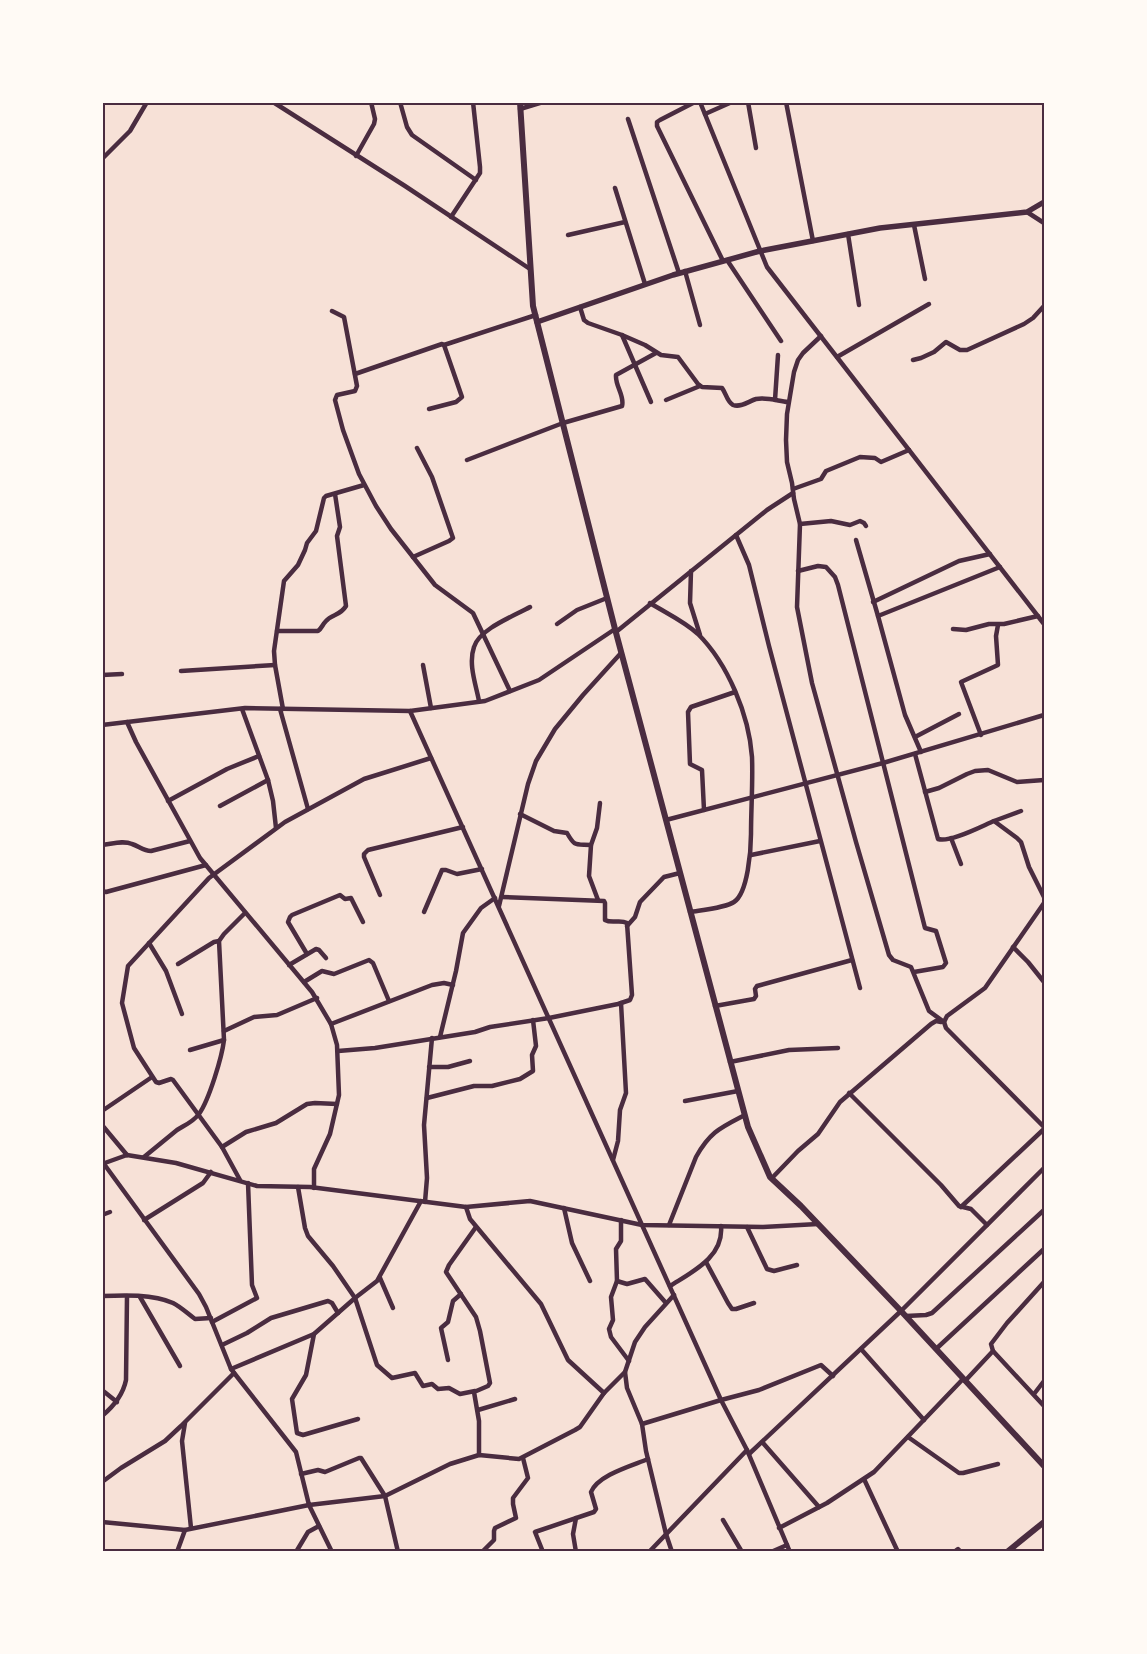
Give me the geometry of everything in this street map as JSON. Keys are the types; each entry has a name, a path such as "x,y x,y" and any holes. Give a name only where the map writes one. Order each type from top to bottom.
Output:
{"main road":[{"path":"520,106 533,306 621,653 748,1127 772,1178 818,1224 1044,1466"},
{"path":"1006,1552 1044,1522"}],"street":[{"path":"102,159 130,131 147,102"},
{"path":"272,102 530,269"},
{"path":"356,156 374,124 375,120 371,102"},
{"path":"400,102 407,127 412,134 476,180"},
{"path":"452,217 476,180 480,168 472,102"},
{"path":"520,106 543,102"},
{"path":"695,102 660,120 657,122 657,126 725,260 781,341"},
{"path":"700,102 767,267 1038,616 1044,621"},
{"path":"705,114 732,102"},
{"path":"748,102 756,148"},
{"path":"786,102 813,241"},
{"path":"628,118 700,325"},
{"path":"614,188 645,284"},
{"path":"537,322 682,272 760,251 880,228 1027,212 1044,202"},
{"path":"1027,212 1044,223"},
{"path":"568,235 625,222"},
{"path":"914,224 925,279"},
{"path":"848,234 859,305"},
{"path":"837,357 929,304"},
{"path":"913,360 934,352 946,342 960,350 967,350 1024,324 1033,318 1044,306"},
{"path":"580,307 585,322 645,345 656,353 678,357 700,386"},
{"path":"332,311 344,317 357,388 355,391 337,395 335,400 343,430 364,485 391,529 435,584 471,611 510,691"},
{"path":"355,374 442,344 444,345 536,315"},
{"path":"622,335 651,402"},
{"path":"821,336 802,353 798,360 788,404 786,440 787,462 800,524 797,607 812,683 837,774 889,955 893,960 911,967 929,1011 944,1022 946,1028 1044,1128 961,1207"},
{"path":"429,409 456,402 462,397 444,345"},
{"path":"467,460 563,423 622,406 623,400 615,378 619,373 656,353"},
{"path":"775,400 778,355"},
{"path":"666,400 700,386 722,388 729,402 733,405 738,406 764,398 788,404"},
{"path":"413,557 449,541 453,535 432,477 417,448"},
{"path":"102,725 242,708 410,711 479,701 510,691 539,680 615,630 767,510 793,491 821,479 826,471 860,457 875,458 881,462 910,450"},
{"path":"308,809 281,709 275,663 274,651 284,581 298,565 306,550 307,543 316,531 324,498 364,485"},
{"path":"277,631 321,630 327,620 342,612 346,606 337,536 340,527 335,494"},
{"path":"800,524 831,521 850,525 860,522 866,526"},
{"path":"736,535 749,565 860,988"},
{"path":"856,540 905,714 921,752"},
{"path":"874,602 959,561 990,554"},
{"path":"798,571 822,565 835,577 924,928 936,931 946,963 943,967 914,972"},
{"path":"878,616 1000,567"},
{"path":"691,571 690,602 702,638"},
{"path":"557,624 577,610 607,598"},
{"path":"650,603 684,623 702,638 723,668 735,692 744,714 750,742 752,770 751,855 742,891 734,902 690,912"},
{"path":"479,701 472,656 474,647 483,633 530,607"},
{"path":"953,630 966,630 989,624 998,625 1038,616"},
{"path":"981,735 962,682 998,665 996,636 998,625"},
{"path":"499,908 520,814 536,761 548,739 583,695 621,653"},
{"path":"181,671 275,663"},
{"path":"422,665 432,708"},
{"path":"102,675 122,674"},
{"path":"704,810 702,770 690,764 688,712 692,707 735,692"},
{"path":"242,708 268,780 276,828"},
{"path":"410,711 674,1295 748,1452 790,1552"},
{"path":"915,737 958,714"},
{"path":"666,820 883,763 1044,715"},
{"path":"127,722 190,841 206,865 317,998 331,1024 338,1051 340,1086 330,1134 314,1169 314,1188"},
{"path":"915,754 938,839 951,838 1021,811"},
{"path":"168,801 227,769 259,756"},
{"path":"240,1180 222,1147 173,1080 159,1083 152,1077 134,1048 122,1003 128,966 213,875 276,828 364,779 431,758"},
{"path":"925,792 940,788 975,771 988,770 1017,782 1044,780"},
{"path":"220,806 268,780"},
{"path":"598,900 589,876 590,845 598,826 600,803"},
{"path":"520,814 554,831 567,833 575,844 590,845"},
{"path":"994,821 1021,842 1029,867 1044,897"},
{"path":"380,894 364,857 368,850 462,826"},
{"path":"951,838 961,864"},
{"path":"102,846 125,842 146,851 151,851 190,841"},
{"path":"751,855 820,841"},
{"path":"102,891 106,892 206,865"},
{"path":"424,912 442,870 457,874 482,869"},
{"path":"627,926 634,917 640,902 664,877 680,873"},
{"path":"307,954 288,922 290,917 340,895 345,899 351,898 363,922"},
{"path":"338,1051 375,1048 475,1032 485,1028 549,1018 630,1000 632,995 627,926 625,922 608,922 605,920 604,901 502,897"},
{"path":"440,1037 463,933 481,908 495,898"},
{"path":"944,1022 947,1016 985,988 1044,903"},
{"path":"178,964 218,941 245,913"},
{"path":"144,1158 176,1131 189,1124 198,1114 208,1093 224,1040 218,941"},
{"path":"149,943 166,971 182,1014"},
{"path":"1013,947 1044,982"},
{"path":"289,965 316,949 326,958"},
{"path":"304,982 322,971 334,974 369,960 373,963 389,1001"},
{"path":"715,1006 754,999 757,986 852,960"},
{"path":"331,1024 432,985 444,983 453,985"},
{"path":"224,1031 254,1017 277,1015 317,998"},
{"path":"613,1160 618,1141 620,1110 626,1093 621,1003"},
{"path":"426,1098 474,1086 492,1086 527,1076 533,1071 532,1055 536,1046 533,1020"},
{"path":"772,1178 798,1151 818,1134 836,1105 849,1093 933,1022 944,1022"},
{"path":"103,1481 160,1445 185,1423 233,1371 314,1334 380,1278 423,1201 427,1178 424,1125 432,1038"},
{"path":"190,1050 224,1040"},
{"path":"730,1062 789,1050 838,1048"},
{"path":"429,1067 448,1067 470,1061"},
{"path":"102,1111 152,1077"},
{"path":"685,1101 738,1091"},
{"path":"849,1093 961,1207 971,1209 987,1225"},
{"path":"222,1147 246,1132 276,1123 307,1104 337,1104"},
{"path":"669,1225 696,1157 702,1147 714,1132 745,1115"},
{"path":"102,1125 127,1155"},
{"path":"332,1552 308,1505 296,1452 233,1371 199,1294 103,1164 127,1155 176,1163 257,1186 314,1188 466,1207 530,1201 642,1224 747,1227 818,1224"},
{"path":"649,1552 748,1452 763,1443 861,1349 902,1314 1044,1168"},
{"path":"144,1220 203,1183 211,1172"},
{"path":"102,1296 140,1297 169,1302 195,1320 211,1320 257,1298 252,1285 248,1183"},
{"path":"298,1187 308,1236 333,1266 355,1298 378,1367 394,1378 413,1372 423,1386 432,1384 436,1388 449,1388 460,1394 475,1391 488,1386 490,1383 478,1323 447,1276 446,1269 476,1227"},
{"path":"466,1207 468,1215 476,1227 541,1304 568,1360 604,1392"},
{"path":"564,1208 570,1236 590,1281"},
{"path":"902,1314 926,1315 932,1313 1044,1210"},
{"path":"102,1215 110,1212"},
{"path":"621,1220 621,1240 616,1250 618,1281 611,1297 613,1320 609,1326 610,1333 629,1361"},
{"path":"670,1286 706,1262 715,1252 720,1242 722,1226"},
{"path":"747,1227 767,1269 774,1271 797,1265"},
{"path":"936,1349 1044,1249"},
{"path":"706,1262 730,1307 736,1309 754,1303"},
{"path":"380,1278 393,1308"},
{"path":"618,1281 627,1284 645,1279 666,1303"},
{"path":"1044,1282 991,1344 993,1350 1044,1406"},
{"path":"448,1360 441,1328 448,1322 452,1301 460,1294"},
{"path":"102,1522 184,1530 308,1505 385,1496 450,1464 479,1455 523,1458 580,1426 604,1392 625,1372 634,1342 674,1295"},
{"path":"102,1416 116,1402 124,1390 126,1380 127,1296"},
{"path":"140,1297 180,1366"},
{"path":"222,1345 269,1319 328,1301 332,1303 338,1313"},
{"path":"314,1334 306,1375 292,1399 297,1432 303,1435 358,1419"},
{"path":"861,1349 924,1420"},
{"path":"779,1528 819,1507 864,1479 887,1460 993,1350"},
{"path":"642,1424 759,1390 821,1365 833,1376"},
{"path":"625,1372 627,1388 642,1424 648,1459 672,1552"},
{"path":"1034,1394 1044,1381"},
{"path":"102,1390 116,1402"},
{"path":"475,1391 479,1421 479,1455"},
{"path":"478,1410 515,1399"},
{"path":"185,1423 182,1441 191,1528"},
{"path":"908,1437 959,1473 998,1464"},
{"path":"763,1443 819,1507"},
{"path":"301,1474 318,1470 325,1472 359,1458 363,1460 385,1496 398,1552"},
{"path":"482,1552 494,1540 495,1528 516,1518 513,1498 528,1478 523,1458"},
{"path":"543,1552 535,1532 595,1511 591,1492 600,1480 648,1459"},
{"path":"864,1479 898,1552"},
{"path":"576,1518 573,1534 576,1552"},
{"path":"723,1520 742,1552"},
{"path":"296,1552 308,1532 319,1526"},
{"path":"176,1552 184,1530"},
{"path":"772,1552 787,1545"},
{"path":"954,1552 958,1550 961,1552"}]}
